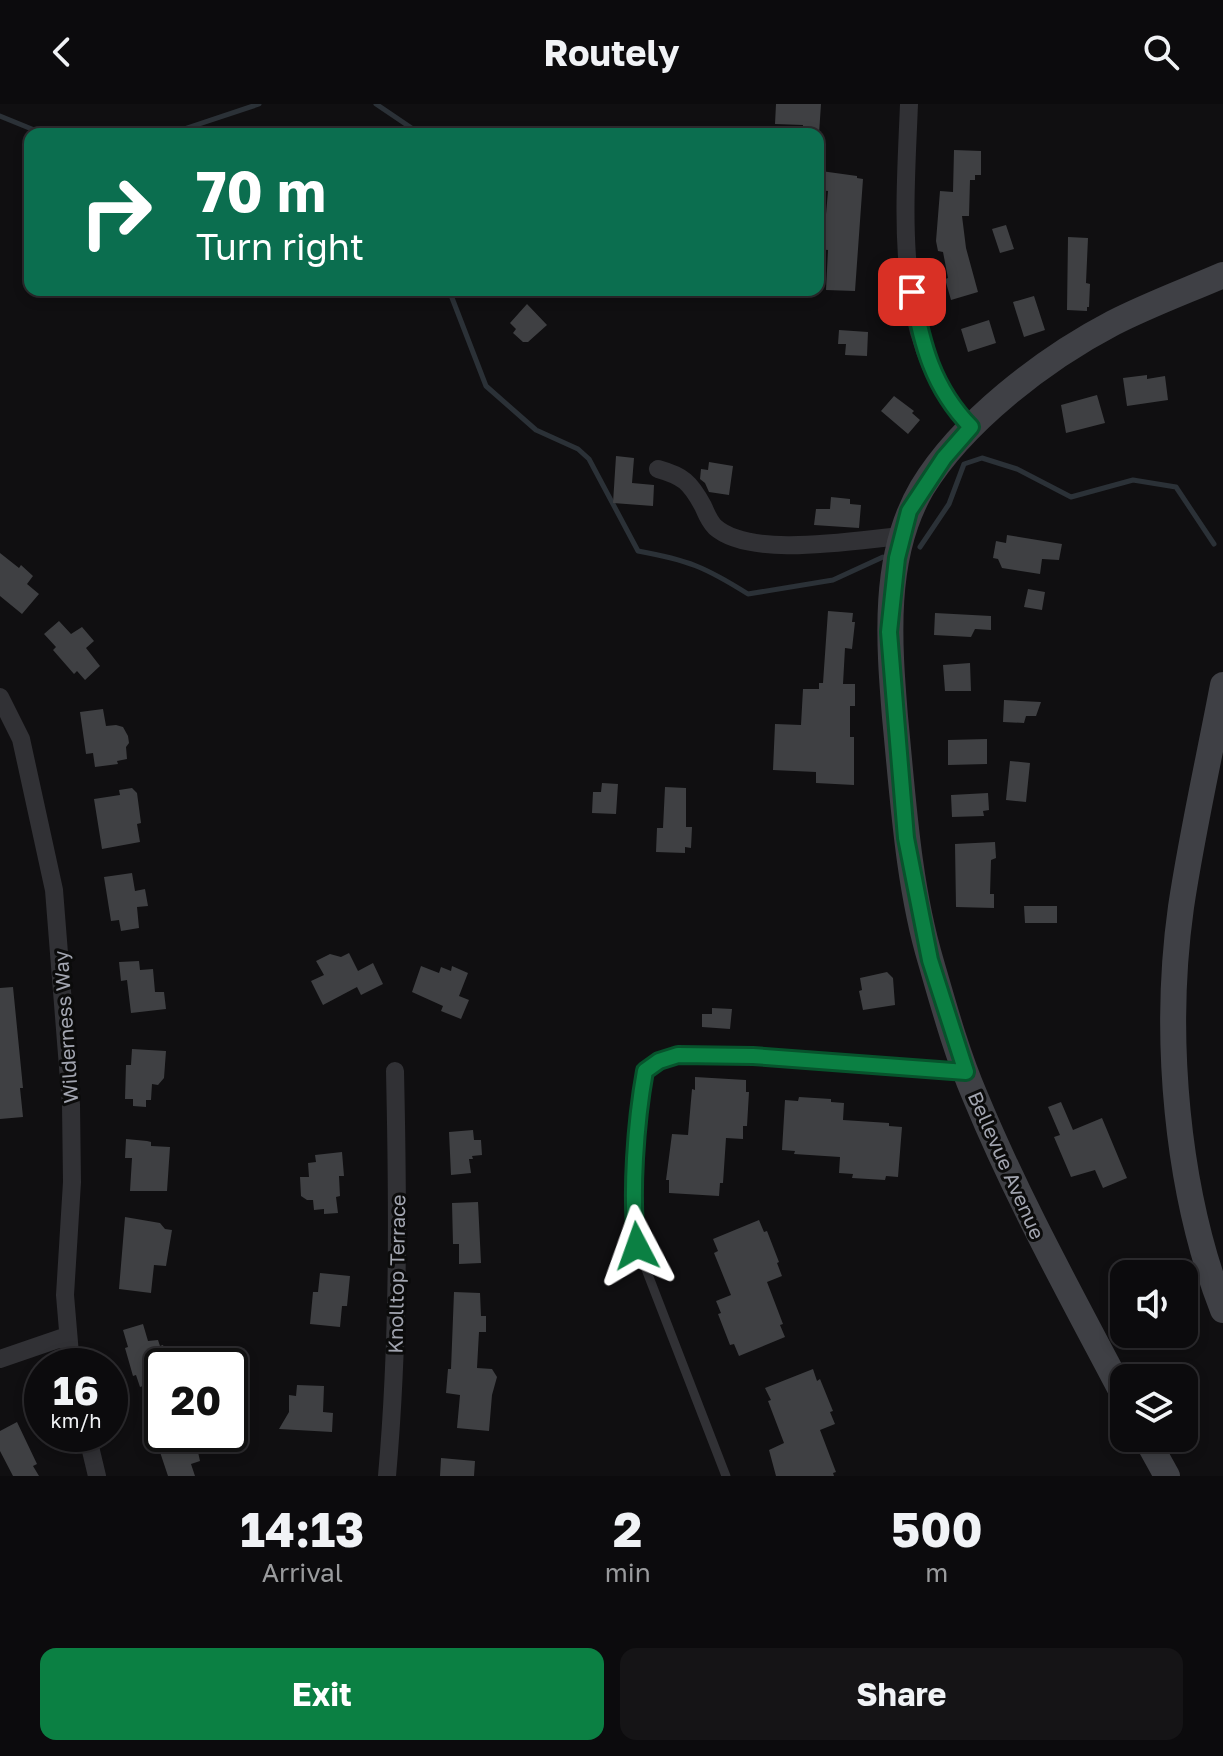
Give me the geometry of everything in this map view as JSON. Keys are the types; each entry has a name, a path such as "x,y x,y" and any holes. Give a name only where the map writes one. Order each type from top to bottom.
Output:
{"street":[{"path":"909,104 904,231 921,342 943,391 971,427"},
{"name":"Bellevue Avenue","path":"1110,1370 1034,1226 966,1072 930,960 906,838 889,632 902,536 909,511 924,485 971,427 1045,364 1113,323 1223,275"},
{"path":"658,469 680,475 689,484 712,524 725,534 746,541 804,545 902,536"},
{"path":"1223,685 1181,907 1174,1057 1188,1181 1223,1310"},
{"name":"Wilderness Way","path":"0,697 21,739 54,890 71,1105 72,1182 65,1295 69,1348"},
{"name":"Knolltop Terrace","path":"387,1476 394,1394 399,1229 395,1071"},
{"path":"0,1359 67,1336"},
{"path":"91,1452 97,1476"},
{"path":"1154,1452 1167,1476"}],"lane":[{"path":"726,1476 637,1246 633,1220 640,1098 645,1071 659,1061 678,1055 753,1056 966,1072"}],"building":[{"path":"776,104 821,104 819,128 775,124"},
{"path":"954,150 981,151 981,175 975,175 975,180 970,180 969,216 962,216 966,248 978,292 951,300 945,279 948,278 943,252 938,251 936,241 940,191 953,192"},
{"path":"824,171 863,179 855,291 826,290 828,250 824,250 824,226 828,191 824,191"},
{"path":"1006,225 1014,249 1000,253 992,229"},
{"path":"1068,237 1088,238 1086,283 1090,284 1087,311 1067,310"},
{"path":"1034,296 1045,330 1024,337 1013,302"},
{"path":"527,304 547,325 528,342 523,342 513,333 516,329 510,323"},
{"path":"989,320 996,343 968,352 961,329"},
{"path":"839,330 868,332 867,356 845,355 846,344 838,344"},
{"path":"1147,375 1147,379 1165,376 1168,400 1127,406 1123,378"},
{"path":"1097,395 1105,423 1066,433 1061,405"},
{"path":"894,396 914,411 912,413 920,420 908,434 881,411"},
{"path":"616,456 634,458 632,483 654,485 653,506 613,503"},
{"path":"709,462 733,466 729,495 709,492 700,479 701,469 708,470"},
{"path":"831,497 850,499 850,504 861,505 859,528 814,525 816,509 830,509"},
{"path":"1007,535 1062,544 1059,560 1042,559 1040,574 1002,568 998,559 993,558 996,541 1006,543"},
{"path":"0,553 33,576 27,584 39,594 22,614 0,596"},
{"path":"1028,589 1045,592 1042,610 1024,607"},
{"path":"828,611 853,613 852,622 855,622 852,649 845,648 843,684 855,684 855,706 850,706 850,737 854,737 854,785 816,783 816,772 773,770 775,724 801,725 803,689 819,689 819,683 823,683"},
{"path":"935,613 991,616 991,630 975,629 971,637 934,635"},
{"path":"59,621 71,634 82,627 94,641 86,648 100,666 85,680 77,671 74,674 44,634"},
{"path":"970,663 971,691 945,691 943,665"},
{"path":"1004,700 1041,702 1036,716 1026,716 1024,723 1003,722"},
{"path":"103,709 106,726 123,727 128,736 127,759 117,761 118,764 95,767 93,753 86,754 80,712"},
{"path":"987,739 987,764 948,765 948,740"},
{"path":"1010,761 1030,763 1026,802 1006,800"},
{"path":"602,783 618,784 616,814 592,813 593,792 601,792"},
{"path":"665,787 686,788 686,827 692,827 691,848 685,847 685,853 656,852 657,828 663,828"},
{"path":"132,788 137,793 140,842 102,849 94,799 120,795 119,790"},
{"path":"988,793 989,810 983,811 984,816 952,817 951,795"},
{"path":"995,842 996,858 991,860 990,894 994,894 994,908 956,907 955,844"},
{"path":"132,873 135,891 145,889 148,906 137,907 139,928 121,931 119,920 111,921 104,877"},
{"path":"1024,906 1057,906 1057,923 1025,923"},
{"path":"349,953 358,971 373,963 383,984 361,995 357,987 323,1005 311,981 324,975 316,961 330,954 341,957"},
{"path":"139,961 140,970 153,969 155,992 164,992 166,1009 131,1013 127,980 121,981 119,962"},
{"path":"421,966 439,973 441,967 451,971 452,966 468,973 459,996 469,1000 461,1019 441,1011 443,1006 412,992"},
{"path":"887,972 893,978 895,1005 863,1010 860,978"},
{"path":"13,987 23,1117 0,1119 0,988"},
{"path":"712,1008 732,1009 730,1029 702,1027 702,1014 712,1014"},
{"path":"132,1049 166,1051 164,1078 158,1085 152,1084 151,1100 146,1100 146,1107 133,1106 133,1099 125,1099 126,1065 131,1065"},
{"path":"695,1077 746,1080 746,1092 749,1092 743,1139 726,1138 723,1183 720,1183 719,1196 669,1193 669,1180 666,1180 672,1134 688,1135"},
{"path":"799,1097 844,1103 843,1120 889,1123 889,1126 902,1127 898,1177 886,1176 885,1180 852,1178 853,1174 839,1173 840,1157 794,1154 795,1151 782,1150 785,1100 798,1101"},
{"path":"1061,1102 1073,1130 1102,1118 1127,1178 1103,1188 1095,1170 1071,1177 1054,1137 1060,1135 1048,1107"},
{"path":"473,1130 474,1140 481,1140 482,1155 469,1159 471,1173 451,1175 449,1132"},
{"path":"126,1139 151,1142 151,1146 170,1147 167,1191 130,1191 132,1158 125,1158"},
{"path":"342,1152 344,1176 339,1176 340,1196 336,1197 338,1213 324,1214 324,1209 314,1210 313,1200 301,1196 300,1177 309,1177 308,1163 316,1162 315,1155"},
{"path":"478,1202 481,1263 459,1264 459,1244 453,1244 452,1203"},
{"path":"125,1217 160,1223 165,1229 172,1230 166,1266 154,1265 151,1293 119,1289"},
{"path":"759,1220 764,1232 767,1231 779,1262 782,1276 767,1282 785,1337 739,1356 734,1344 730,1345 718,1314 721,1313 716,1301 731,1295 714,1253 718,1251 713,1239"},
{"path":"320,1273 350,1276 347,1306 342,1306 340,1327 310,1324 313,1292 318,1292"},
{"path":"454,1292 480,1293 481,1316 486,1316 486,1332 479,1332 477,1368 492,1369 497,1377 489,1431 457,1428 460,1395 446,1393 448,1369 451,1369"},
{"path":"143,1324 148,1341 158,1340 160,1346 163,1345 164,1348 144,1348 144,1386 140,1387 136,1375 133,1376 123,1330"},
{"path":"813,1369 833,1411 830,1412 835,1424 820,1430 836,1472 834,1476 776,1476 769,1450 784,1443 765,1388"},
{"path":"297,1385 324,1386 323,1412 333,1413 332,1432 279,1429 289,1412 289,1395 296,1396"},
{"path":"17,1422 24,1437 24,1452 31,1452 37,1464 33,1466 39,1476 13,1476 0,1451 0,1431"},
{"path":"160,1452 198,1452 200,1461 191,1464 195,1476 168,1476"},
{"path":"441,1458 475,1461 474,1476 440,1476"}],"waterway":[{"path":"187,128 259,104"},
{"path":"376,104 412,128"},
{"path":"0,116 29,128"},
{"path":"451,296 486,386 536,430 578,449 589,459 638,551 696,566 748,594 833,580 883,557"},
{"path":"920,547 949,504 964,464 982,458 1017,469 1071,497 1133,480 1176,487 1214,544"}],"route":[{"path":"637,1246 633,1220 640,1098 645,1071 659,1061 678,1055 753,1056 966,1072 930,960 906,838 889,632 897,558 909,511 924,485 971,427 943,391 921,342 912,292"}]}
